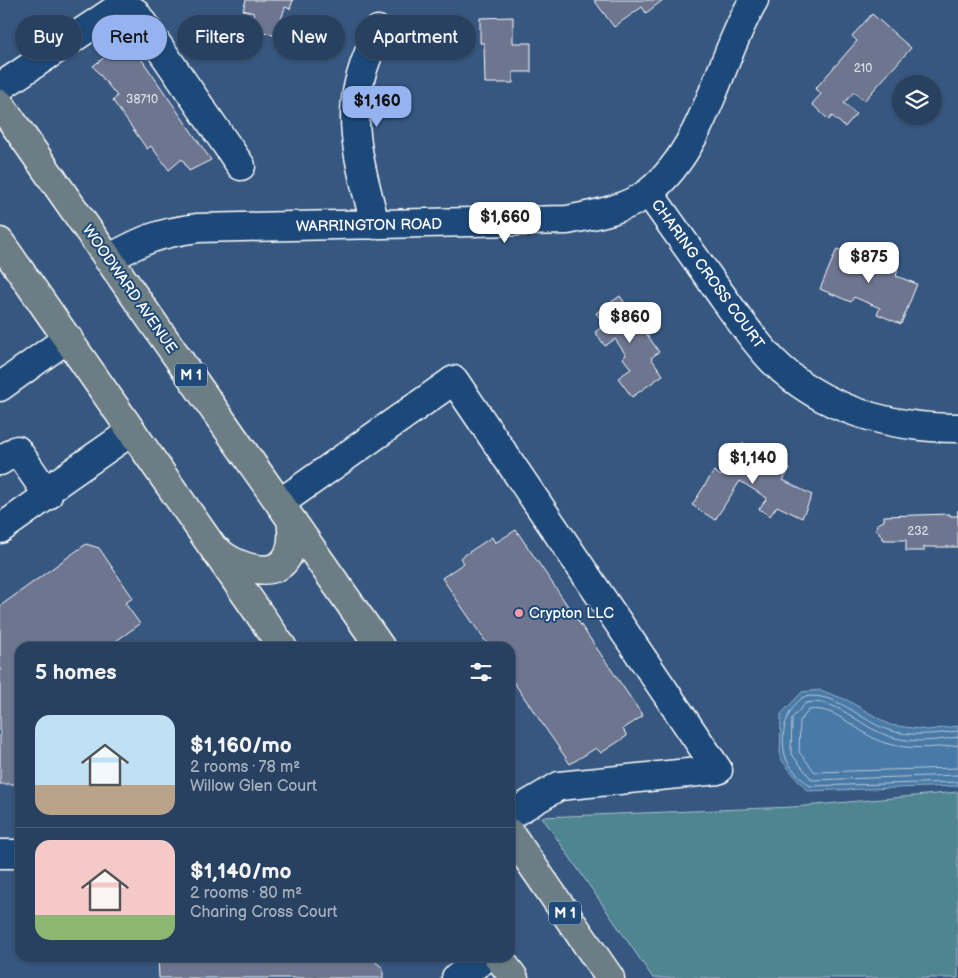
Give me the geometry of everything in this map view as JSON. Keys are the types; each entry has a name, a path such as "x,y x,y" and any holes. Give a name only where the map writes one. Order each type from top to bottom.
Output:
{"main road":[{"name":"WOODWARD AVENUE","path":"0,104 377,642"},
{"path":"0,242 279,642"},
{"path":"213,546 225,558 244,566 266,571 275,568 282,564 292,548 293,540 286,511"},
{"name":"M 1","path":"515,845 610,978"},
{"path":"503,962 514,978"}],"street":[{"name":"WARRINGTON ROAD","path":"108,259 146,238 170,231 232,227 567,220 596,214 630,202 649,193 674,165 693,136 727,52 754,0"},
{"path":"0,87 112,12 134,12 241,166"},
{"path":"366,60 356,99 355,125 375,225"},
{"name":"CHARING CROSS COURT","path":"649,193 749,333 774,361 799,382 827,399 873,418 923,428 958,428"},
{"path":"0,387 68,338"},
{"path":"286,511 454,380 718,770 558,786 515,811"},
{"path":"46,491 132,431"},
{"path":"0,461 17,450 48,496 0,529"},
{"path":"0,854 15,854"},
{"path":"456,978 480,962"}],"green space":[{"path":"958,792 958,978 653,978 542,817 793,807"}],"water":[{"path":"820,690 847,700 890,725 927,730 958,726 958,786 807,791 780,758 781,714 802,692"}],"building":[{"path":"246,0 293,0 290,9 285,7 283,15 273,15 273,35 263,32 263,15 253,15 254,13 243,10"},
{"path":"594,0 663,0 646,13 642,7 614,27"},
{"path":"872,14 911,48 864,101 854,92 844,103 856,114 845,127 832,116 829,120 812,104 821,94 815,89 857,41 852,36"},
{"path":"513,17 513,43 531,43 531,72 513,72 513,83 485,83 484,43 480,43 480,18"},
{"path":"101,60 142,60 211,160 189,171 182,159 169,170 151,146 147,149 113,101 117,96 93,66"},
{"path":"837,249 850,254 852,250 898,269 896,276 917,284 901,324 877,314 880,308 854,297 851,302 820,289"},
{"path":"620,296 628,307 632,304 644,320 639,323 659,352 651,358 663,375 632,397 618,378 631,369 623,358 626,355 615,339 605,346 595,332 605,325 596,313"},
{"path":"743,443 756,452 758,448 790,469 783,480 812,495 802,518 777,506 770,516 759,509 767,498 740,481 715,520 692,505 714,471 721,476"},
{"path":"950,514 950,516 958,516 958,547 924,547 924,551 906,551 906,540 884,540 876,529 877,524 884,521 884,516"},
{"name":"Crypton LLC","path":"516,530 643,716 623,729 627,736 601,753 596,748 570,764 515,684 515,642 486,642 442,578 464,563 460,558 492,537 495,543"},
{"path":"86,544 99,548 133,598 125,603 140,624 114,642 15,642 15,784 0,784 0,606"},
{"path":"158,962 376,962 383,968 383,978 159,978"}],"place":[{"name":"Crypton LLC","path":"519,613"}]}
